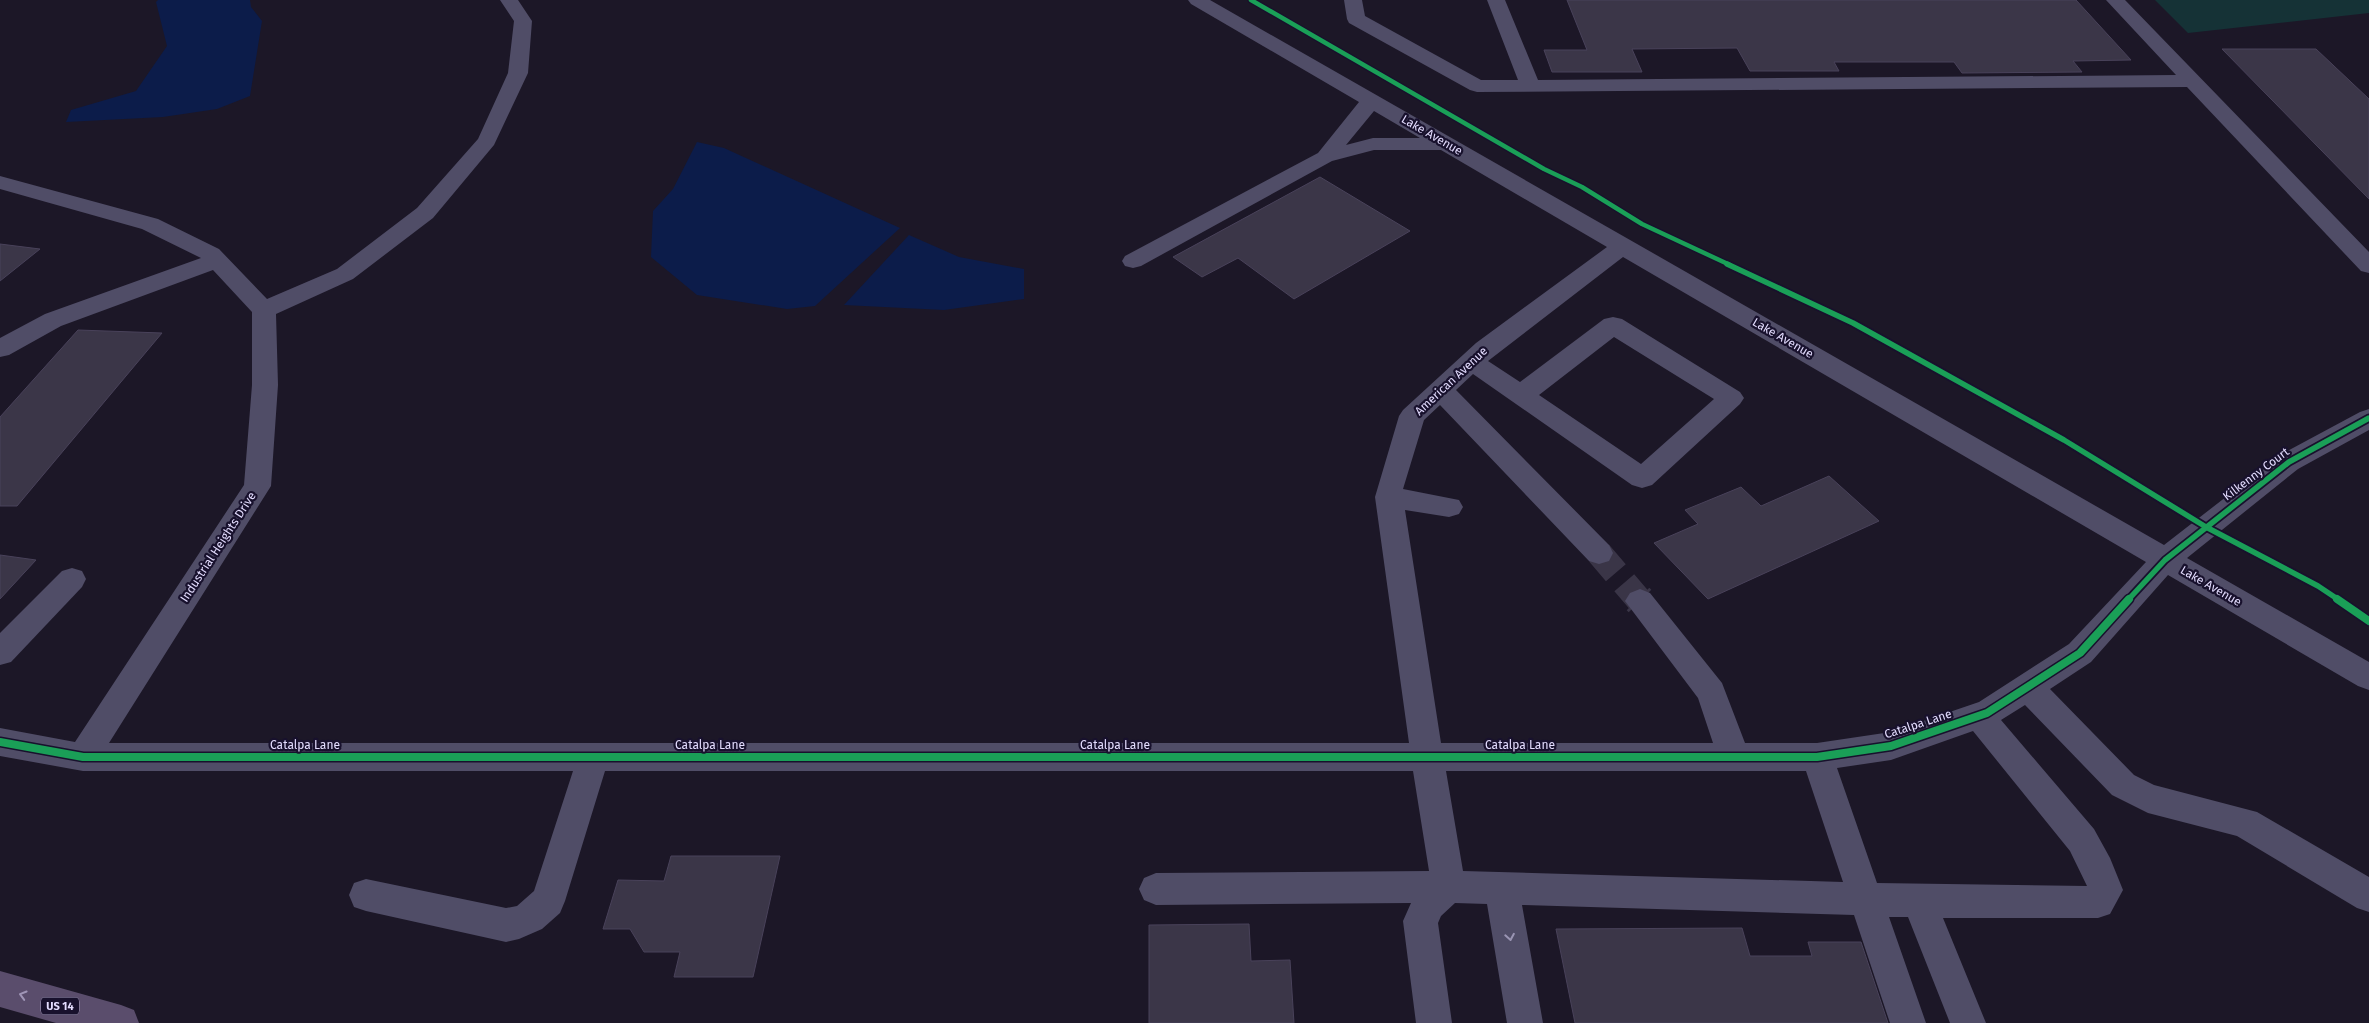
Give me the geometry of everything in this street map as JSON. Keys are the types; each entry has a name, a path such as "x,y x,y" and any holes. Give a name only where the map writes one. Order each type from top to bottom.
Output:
{"main road":[{"name":"US 14","path":"0,989 121,1023"}],"street":[{"path":"0,182 150,224 211,254 264,310 346,274 425,213 487,141 518,73 523,21 509,0"},
{"name":"Lake Avenue","path":"1197,0 2369,677"},
{"path":"1496,0 1530,85"},
{"path":"2115,0 2369,266"},
{"path":"1348,2 1356,19 1477,86 2192,81"},
{"path":"1325,157 1372,100"},
{"path":"1133,262 1325,157 1373,144 1447,144"},
{"name":"American Avenue","path":"1449,887 1427,756 1388,491 1412,416 1485,349 1623,246"},
{"path":"0,349 53,320 218,260"},
{"name":"Industrial Heights Drive","path":"83,757 257,486 265,385 264,310"},
{"path":"1472,362 1642,478 1731,398 1613,325 1521,395"},
{"path":"1440,390 1599,553"},
{"name":"Kilkenny Court","path":"2165,560 2288,462 2369,418"},
{"path":"1389,497 1449,507"},
{"name":"Catalpa Lane","path":"0,742 83,757 1817,757 1891,746 1987,713 2080,653 2165,560"},
{"path":"0,653 72,579"},
{"path":"1640,601 1711,692 1734,756"},
{"path":"2028,687 2123,785 2148,798 2245,823 2369,896"},
{"path":"1156,889 1449,887 1865,900 2098,902 2106,890 2098,869 2082,840 1978,715"},
{"path":"366,895 506,926 521,924 534,916 548,901 594,756"},
{"path":"1817,757 1908,1023"},
{"path":"1434,1023 1420,922 1429,904 1449,887"},
{"path":"1502,888 1525,1023"},
{"path":"1919,901 1968,1023"}],"green space":[{"path":"2155,0 2369,0 2369,13 2188,33"}],"water":[{"path":"158,0 250,0 251,7 262,21 250,96 217,109 163,117 66,122 71,110 136,91 167,46 156,2"},
{"path":"697,142 724,148 900,228 815,306 787,309 697,295 651,257 653,211 673,189"},
{"path":"909,235 959,257 1024,269 1024,299 944,310 844,305"}],"building":[{"path":"1567,0 2076,0 2131,60 2073,61 2082,72 1962,73 1954,62 1834,62 1839,71 1750,71 1737,48 1632,49 1642,72 1552,72 1544,50 1587,50"},
{"path":"2222,49 2316,49 2369,99 2369,199"},
{"path":"1320,177 1410,231 1294,299 1238,258 1202,277 1173,257"},
{"path":"0,244 40,249 0,281"},
{"path":"78,330 162,333 17,506 0,506 0,417"},
{"path":"1829,476 1879,521 1708,599 1654,543 1698,524 1685,510 1741,487 1761,506"},
{"path":"0,555 36,560 0,599"},
{"path":"671,856 780,856 753,977 674,977 680,952 644,952 630,929 603,929 618,880 664,881"},
{"path":"1249,924 1251,961 1290,960 1294,1023 1149,1023 1149,925"},
{"path":"1742,928 1750,956 1812,956 1808,942 1861,942 1888,1023 1575,1023 1556,929"}],"tunnel":[{"path":"1599,553 1639,600"}],"cycle path":[{"path":"1251,0 1544,169 1582,187 1642,224 1853,323 2064,440 2206,527 2318,586 2369,621"},
{"path":"0,742 83,757 1817,757 1891,746 1987,713 2080,653 2165,560 2289,462 2369,418"}]}
